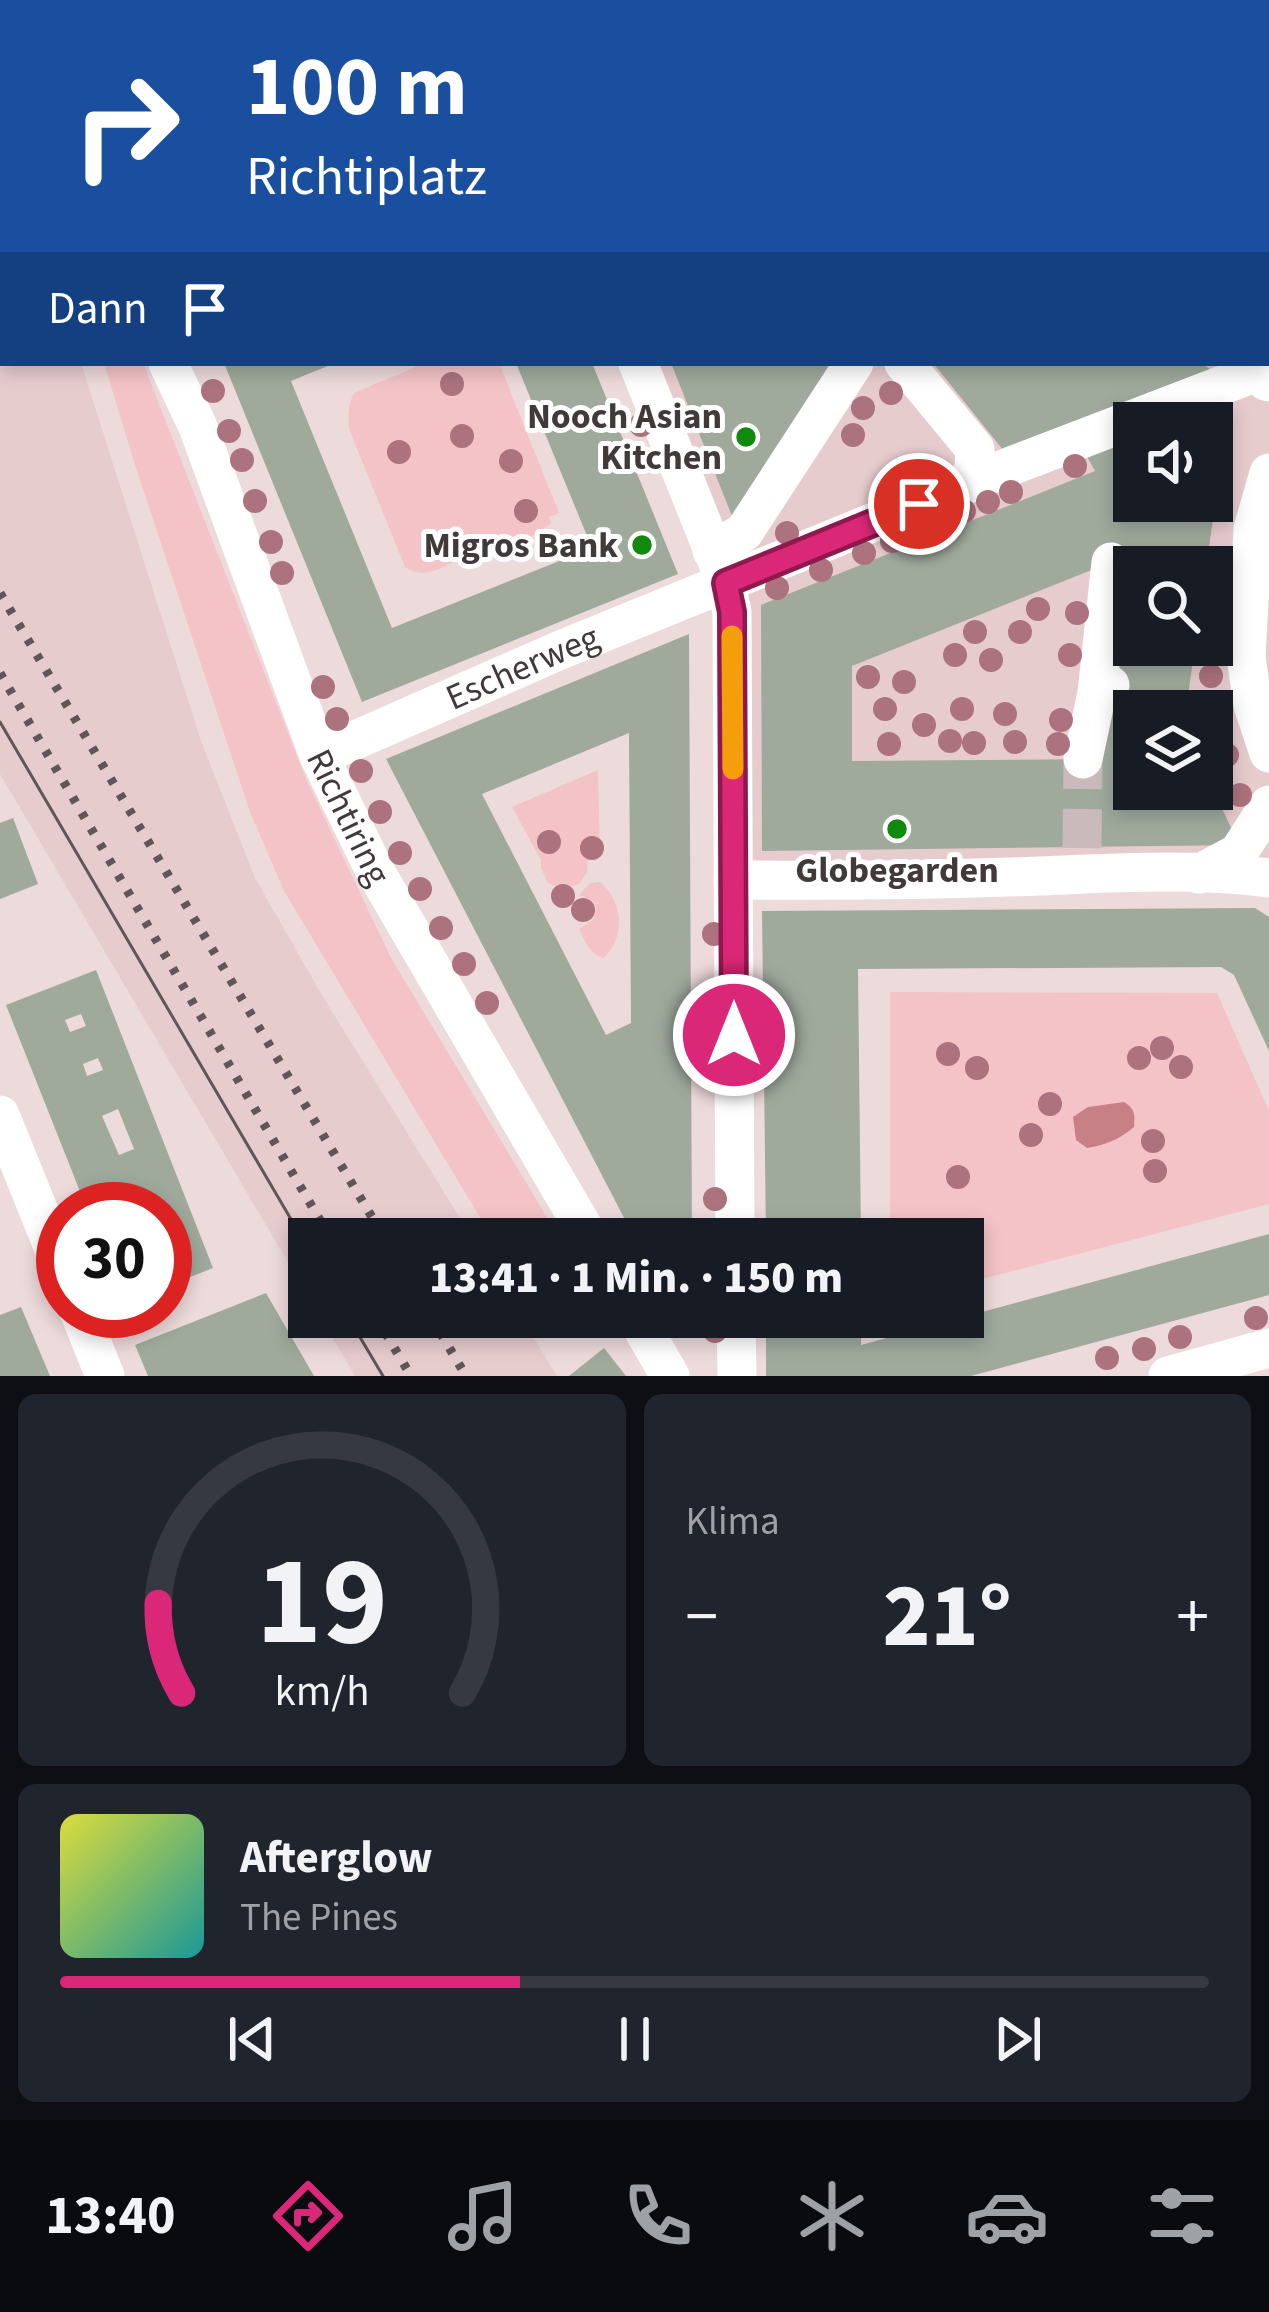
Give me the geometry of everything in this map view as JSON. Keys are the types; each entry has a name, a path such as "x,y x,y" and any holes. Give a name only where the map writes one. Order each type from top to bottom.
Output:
{"street":[{"name":"Richtiring","path":"169,366 198,427 319,756 375,871 578,1218"},
{"path":"639,366 719,567 732,612 735,1218"},
{"path":"719,567 852,366"},
{"path":"906,366 975,449 974,469 964,486"},
{"name":"Escherweg","path":"319,756 558,651 719,567 964,486 1258,372"},
{"path":"1269,472 1253,529 1259,572 1246,657 1252,705 1269,753"},
{"path":"1082,759 1103,689 1111,562"},
{"path":"1250,627 1269,687"},
{"path":"1199,874 1238,853 1269,806"},
{"path":"733,880 969,878 1083,861 1269,878"},
{"path":"0,1115 36,1204"},
{"path":"90,1338 105,1376"},
{"path":"648,1338 670,1376"},
{"path":"1168,1376 1269,1348"}],"shaded area":[{"path":"0,366 82,366 201,741 255,878 460,1218 288,1218 288,1262 0,774"},
{"path":"105,366 144,366 306,779 391,958 547,1218 480,1218 284,891 250,812"},
{"path":"418,366 500,366 559,513 549,517 551,524 505,552 460,559 422,573 405,567 349,429 354,393"},
{"path":"655,366 1269,366 1269,890 745,859 736,576"},
{"path":"598,770 600,856 588,857 587,872 579,884 563,889 548,883 512,807"},
{"path":"600,882 613,899 619,919 616,940 604,958 592,951 579,929 593,920 596,907 579,895 590,883"},
{"path":"890,992 1217,993 1269,1111 1269,1204 984,1279 984,1218 890,1218"},
{"path":"1124,1102 1134,1115 1129,1131 1087,1148 1076,1140 1073,1117 1088,1107"},
{"path":"332,1338 534,1338 557,1376 355,1376"}],"building":[{"path":"225,366 328,366 291,381 392,628 592,548 517,366 593,366 678,574 362,702"},
{"path":"672,366 830,366 732,516"},
{"path":"935,366 1206,366 1210,369 1160,389 1150,402 1113,402 1113,421 1104,411 1092,416 1113,439 1113,522 1213,522 1209,546 1113,546 1113,561 852,666 852,761 1100,759 1113,666 1192,666 1189,690 1113,690 1113,810 1223,810 1239,845 762,851 761,605 1095,471 1082,448 1004,451"},
{"path":"689,634 692,1218 624,1218 386,759","holes":["629,733 631,1023 606,1035 482,794"]},
{"path":"13,818 38,884 0,899 0,823"},
{"path":"1255,908 1269,917 1269,1051 1234,975 1221,967 858,969 861,1218 766,1218 762,911"},
{"path":"96,970 179,1182 76,1182 6,1005","holes":["81,1014 86,1026 70,1032 65,1020","98,1058 103,1070 87,1076 83,1064","118,1109 134,1149 119,1155 102,1116"]},
{"path":"192,1215 213,1268 192,1276"},
{"path":"1269,1234 1269,1295 971,1376 766,1376 766,1338 861,1338 861,1345 887,1338 984,1338 984,1312"},
{"path":"266,1293 314,1376 148,1376 135,1345 153,1338 192,1338 192,1322"},
{"path":"21,1307 50,1376 0,1376 0,1315"},
{"path":"604,1348 626,1376 569,1376"}],"tunnel":[{"path":"1082,848 1083,759"}],"tram line":[{"path":"0,722 290,1218"},
{"path":"360,1338 383,1376"}],"railway":[{"path":"0,593 372,1218"},
{"path":"0,673 319,1218"},
{"path":"388,1338 411,1376"},
{"path":"443,1338 466,1376"}],"slow traffic":[{"path":"732,636 733,769"}],"place":[{"name":"Nooch Asian Kitchen","path":"746,437"},
{"name":"Migros Bank","path":"642,545"},
{"name":"Globegarden","path":"897,829"}],"route":[{"path":"734,1035 732,612 726,583 919,504"}]}
